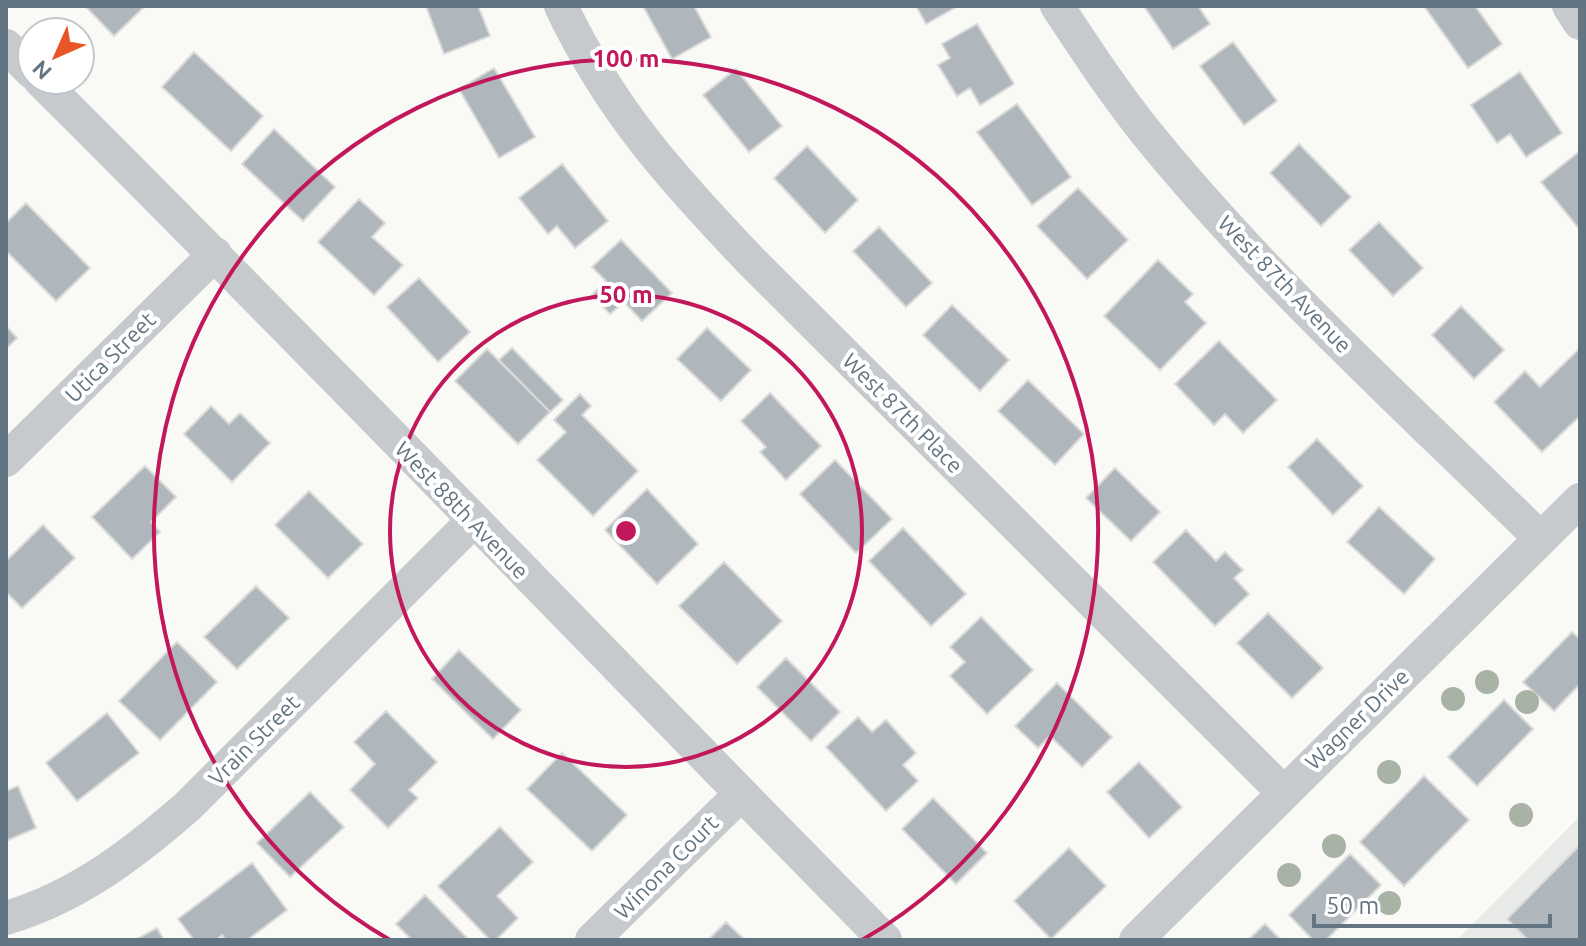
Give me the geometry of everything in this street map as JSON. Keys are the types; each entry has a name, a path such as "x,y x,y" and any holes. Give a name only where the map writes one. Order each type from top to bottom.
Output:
{"street":[{"name":"West 87th Place","path":"561,6 610,96 665,171 750,260 1282,791"},
{"name":"West 87th Avenue","path":"1057,6 1100,71 1184,177 1314,316 1540,538"},
{"path":"1569,6 1580,23"},
{"name":"West 88th Avenue","path":"56,96 215,254 472,522 885,940"},
{"name":"Utica Street","path":"6,460 215,254"},
{"name":"Wagner Drive","path":"1136,940 1282,791 1580,500"},
{"name":"Vrain Street","path":"6,918 33,910 92,882 143,845 188,806 472,522"},
{"name":"Winona Court","path":"592,940 741,794"}],"shaded area":[{"path":"1580,816 1580,940 1457,940"}],"building":[{"path":"85,6 145,6 114,36"},
{"path":"426,6 478,6 490,36 444,54"},
{"path":"643,6 694,6 711,37 672,59"},
{"path":"916,6 958,6 926,24"},
{"path":"1144,6 1198,6 1210,24 1173,49"},
{"path":"1424,6 1475,6 1502,44 1468,68"},
{"path":"977,24 1014,84 980,105 970,88 957,96 938,65 950,58 942,44"},
{"path":"1233,42 1277,101 1244,125 1200,66"},
{"path":"194,52 263,116 231,151 162,87"},
{"path":"494,68 535,137 499,158 459,89"},
{"path":"736,69 782,126 749,152 703,95"},
{"path":"1520,72 1562,133 1526,157 1510,134 1497,143 1471,105"},
{"path":"1017,104 1071,177 1032,205 977,132"},
{"path":"274,129 335,187 303,221 242,164"},
{"path":"1299,144 1351,197 1321,226 1270,173"},
{"path":"807,146 858,200 825,233 774,178"},
{"path":"1580,151 1580,230 1541,182"},
{"path":"562,164 608,221 575,248 557,226 548,234 519,198"},
{"path":"1078,188 1128,240 1087,279 1037,226"},
{"path":"359,199 385,223 372,237 403,265 374,295 318,242"},
{"path":"26,203 90,268 56,301 6,251 6,223"},
{"path":"1379,222 1423,268 1393,296 1349,250"},
{"path":"879,227 932,283 906,307 853,251"},
{"path":"621,240 672,293 642,321 624,302 610,314 592,295 606,281 592,267"},
{"path":"1158,260 1193,294 1185,302 1206,323 1160,370 1104,316"},
{"path":"419,278 470,332 438,362 387,307"},
{"path":"952,305 1009,360 980,391 923,335"},
{"path":"1461,306 1504,350 1474,379 1432,335"},
{"path":"6,326 17,338 6,349"},
{"path":"707,328 751,370 721,401 677,359"},
{"path":"1219,341 1277,400 1243,433 1225,414 1214,425 1175,384"},
{"path":"512,348 563,400 550,412 499,360"},
{"path":"1580,348 1580,416 1542,452 1494,402 1525,371 1540,387"},
{"path":"487,349 550,412 518,444 455,381"},
{"path":"1028,380 1084,434 1055,465 998,411"},
{"path":"770,393 821,446 786,480 760,452 766,447 741,421"},
{"path":"580,394 591,406 582,415 638,471 593,516 537,460 566,432 554,420"},
{"path":"211,406 229,424 240,413 270,443 232,482 184,434"},
{"path":"1317,439 1363,486 1333,515 1288,467"},
{"path":"835,460 892,519 856,553 800,494"},
{"path":"145,466 176,497 151,522 160,532 132,559 92,517"},
{"path":"1115,468 1160,512 1131,541 1086,498"},
{"path":"647,489 698,544 657,584 605,530"},
{"path":"309,491 363,544 328,578 275,525"},
{"path":"1379,507 1435,559 1404,594 1347,542"},
{"path":"43,525 75,558 22,608 6,592 6,561"},
{"path":"903,528 966,594 931,626 869,561"},
{"path":"1186,530 1216,561 1225,552 1243,570 1234,578 1249,594 1215,626 1153,562"},
{"path":"724,562 782,621 737,664 679,606"},
{"path":"256,586 289,618 237,669 204,637"},
{"path":"1268,613 1323,668 1292,698 1237,643"},
{"path":"981,617 1033,670 987,714 950,676 965,662 950,647"},
{"path":"1572,632 1580,639 1580,684 1554,711 1523,682"},
{"path":"177,642 217,682 160,740 119,701"},
{"path":"459,650 521,710 493,739 432,679"},
{"path":"786,658 840,712 811,741 757,687"},
{"path":"1057,683 1112,737 1082,767 1050,736 1038,748 1015,726"},
{"path":"1504,700 1533,729 1477,786 1448,757"},
{"path":"386,711 437,762 409,790 418,798 388,828 350,790 375,764 354,742"},
{"path":"107,713 139,753 77,801 46,763"},
{"path":"858,717 872,732 886,720 916,753 903,765 918,781 886,811 826,747"},
{"path":"562,753 627,815 592,851 527,789"},
{"path":"1139,762 1182,807 1149,838 1107,792"},
{"path":"1424,776 1469,820 1404,886 1360,842"},
{"path":"18,786 36,828 6,841 6,791"},
{"path":"310,792 344,827 290,877 257,843"},
{"path":"933,798 987,853 956,884 902,829"},
{"path":"500,827 533,862 497,896 518,918 496,940 490,940 438,886"},
{"path":"1580,845 1580,940 1528,940 1507,919"},
{"path":"1069,848 1106,886 1051,939 1014,901"},
{"path":"1350,854 1381,885 1326,940 1313,940 1289,915"},
{"path":"252,863 287,910 247,940 226,940 222,935 216,940 194,940 178,919"},
{"path":"425,895 469,940 407,940 410,938 396,924"},
{"path":"726,922 745,940 708,940"},
{"path":"1265,924 1281,940 1248,940"},
{"path":"157,928 164,940 135,940"}]}
